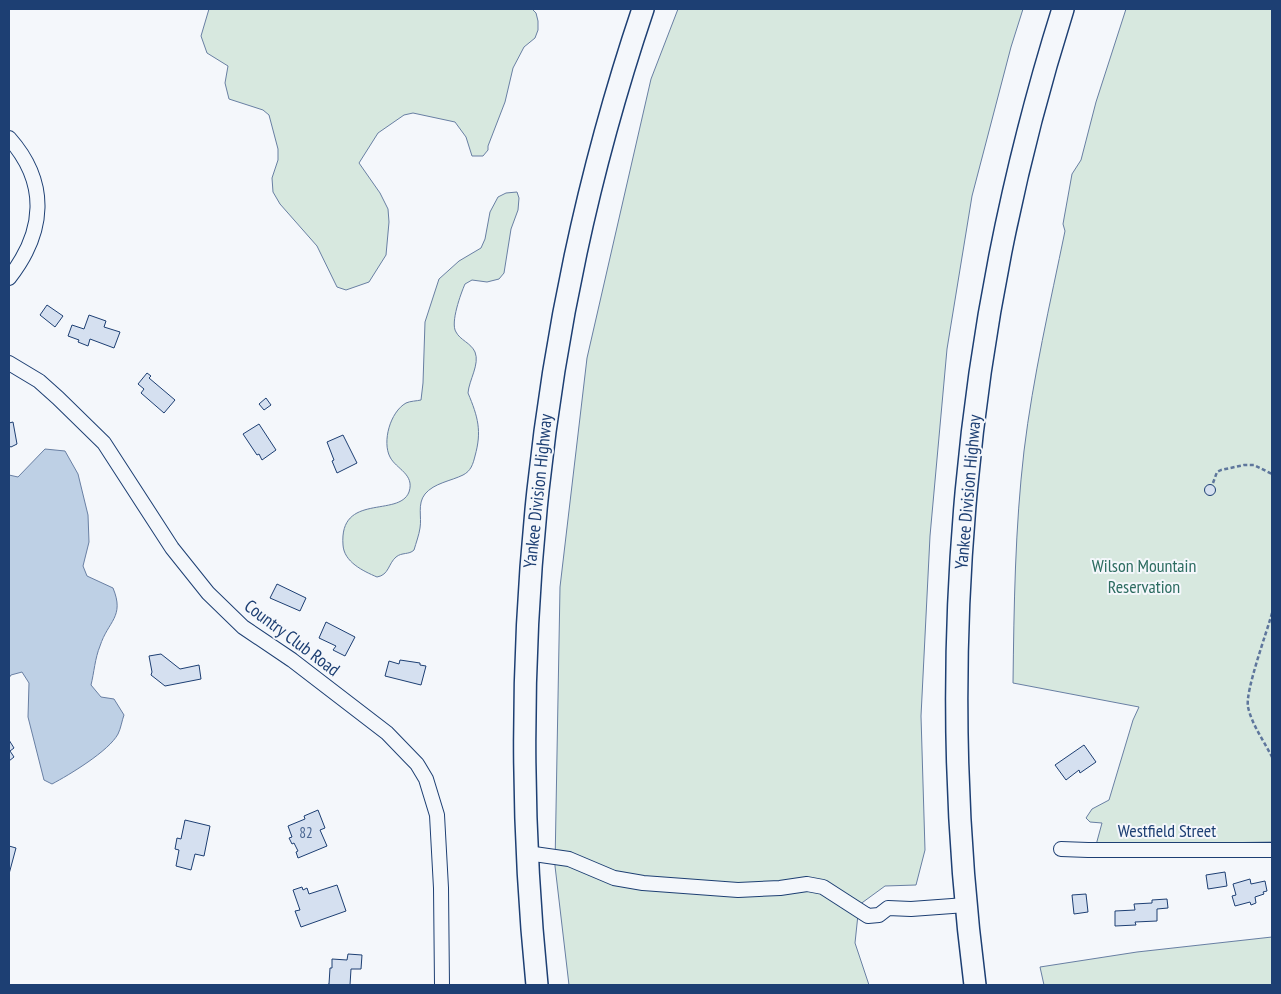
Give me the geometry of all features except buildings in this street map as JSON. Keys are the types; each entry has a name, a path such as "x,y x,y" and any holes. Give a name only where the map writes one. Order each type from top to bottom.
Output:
{"highway":[{"name":"Yankee Division Highway","path":"537,985 527,853 524,714 528,598 536,498 546,420 562,322 582,222 616,94 643,9"},
{"name":"Yankee Division Highway","path":"975,985 966,905 958,790 957,676 961,561 968,471 985,336 1006,224 1033,114 1063,9"}],"street":[{"path":"9,138 22,154 32,173 38,218 31,243 19,265 9,278"},
{"name":"Country Club Road","path":"9,363 46,387 104,443 172,548 208,593 243,627 292,660 387,734 417,764 426,779 436,815 441,888 442,985"},
{"name":"Westfield Street","path":"1061,849 1272,850"},
{"path":"527,853 569,859 614,878 643,883 738,890 780,888 807,884 823,887 868,916 879,915 888,908 911,909 966,905"}],"path":[{"path":"1214,483 1217,472 1244,465 1254,465 1272,474"},
{"path":"1272,613 1251,682 1248,705 1253,723 1263,737 1272,757"}],"green space":[{"path":"209,9 532,9 536,13 538,30 535,38 524,47 513,68 505,102 488,150 483,156 472,156 466,137 455,122 413,113 404,115 378,133 359,163 380,193 388,209 389,222 386,255 369,282 346,290 337,287 317,246 280,204 273,192 272,178 278,160 278,149 269,115 263,110 229,99 225,83 228,66 207,53 201,36"},
{"path":"678,9 1023,9 1011,47 972,196 947,349 930,536 921,716 925,850 916,885 885,886 859,905 855,943 869,985 569,985 555,866 560,587 587,358 651,79"},
{"name":"Wilson Mountain Reservation","path":"1126,9 1272,9 1272,842 1096,845 1102,823 1090,822 1086,818 1092,809 1109,800 1133,720 1139,707 1013,683 1017,538 1024,451 1032,396 1065,231 1063,224 1072,174 1081,160 1096,102"},
{"path":"517,192 519,198 518,210 511,229 504,273 499,279 487,282 472,280 465,284 455,315 454,328 456,332 473,349 476,357 468,393 478,424 477,447 472,464 466,473 438,485 425,494 420,506 420,528 414,550 396,557 386,572 377,577 360,569 347,556 343,545 344,529 350,518 359,512 394,504 403,500 409,492 410,486 407,476 390,457 387,436 392,420 400,407 408,402 421,400 425,322 439,279 459,261 481,248 485,239 490,212 498,197 506,193"},
{"path":"1272,937 1272,985 1044,985 1040,967 1137,952"}],"water":[{"path":"45,449 65,451 78,474 88,515 89,542 83,566 87,576 113,588 116,598 116,613 98,651 91,685 101,697 114,699 124,715 118,734 106,748 78,769 52,784 44,780 28,717 29,683 22,672 11,675 9,678 9,475 18,477"}]}
